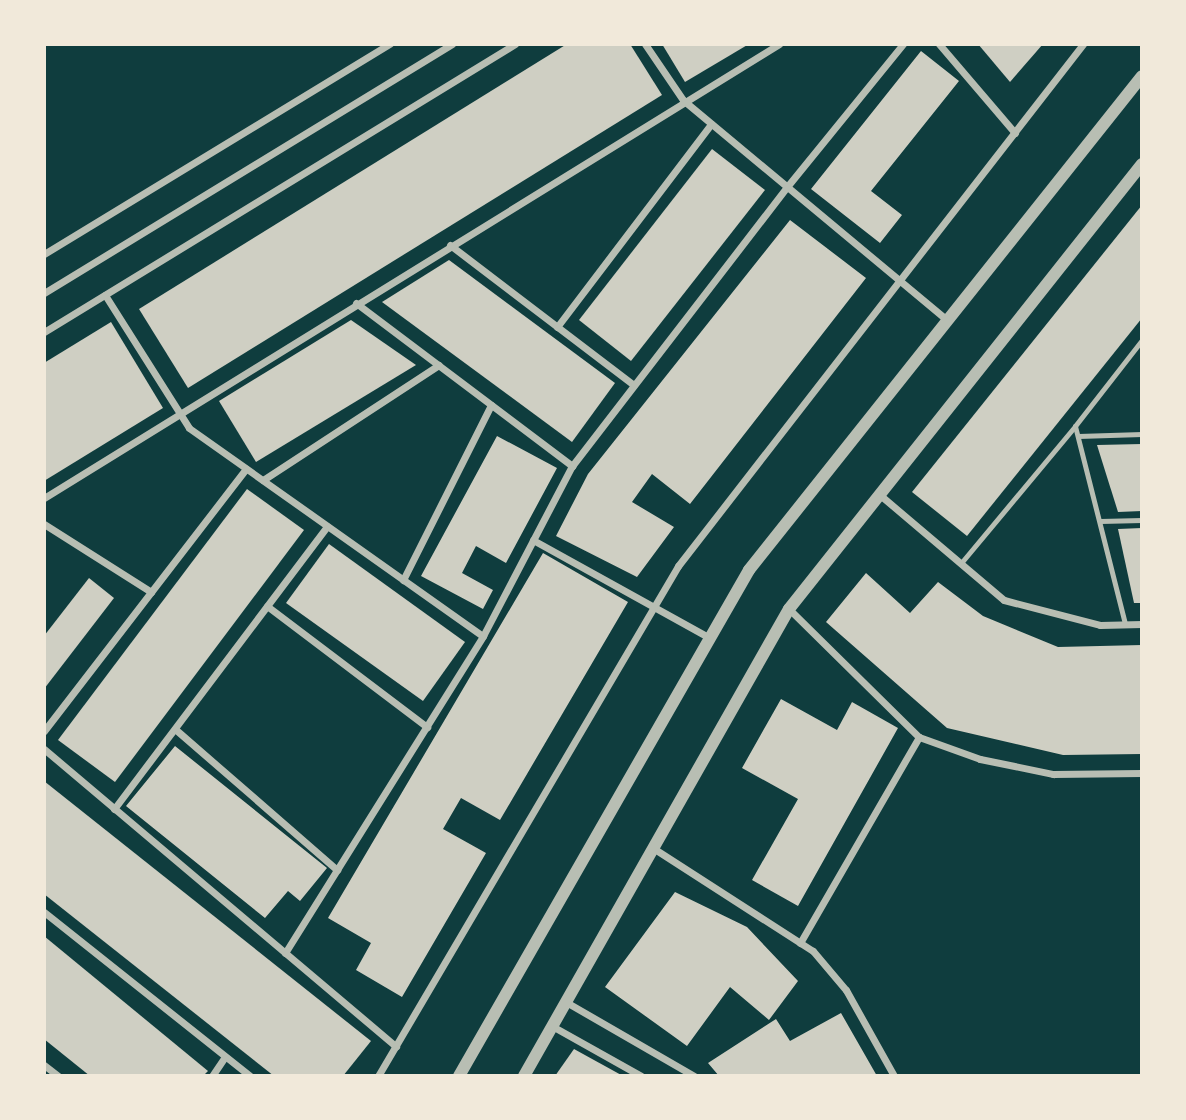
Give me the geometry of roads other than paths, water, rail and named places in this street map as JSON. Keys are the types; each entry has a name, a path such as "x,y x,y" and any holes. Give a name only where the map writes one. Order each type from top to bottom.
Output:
{"street":[{"path":"44,254 390,44"},
{"path":"44,293 452,44"},
{"path":"44,332 515,44"},
{"path":"645,44 682,100 947,320"},
{"path":"44,498 682,100 779,44"},
{"path":"285,953 483,636 572,466 786,188 903,44"},
{"path":"939,44 1015,133"},
{"path":"378,1076 678,566 1083,44"},
{"path":"459,1076 749,570 1142,76"},
{"path":"557,327 711,124"},
{"path":"524,1076 789,609 1142,164"},
{"path":"450,244 634,385"},
{"path":"105,295 189,428 483,636"},
{"path":"356,303 572,466"},
{"path":"263,481 439,365"},
{"path":"403,580 492,405"},
{"path":"44,731 246,469"},
{"path":"880,495 1004,600 1100,625 1142,624"},
{"path":"44,524 151,592"},
{"path":"114,809 327,526"},
{"path":"533,540 710,638"},
{"path":"267,606 427,727"},
{"path":"789,609 919,737 980,758 1053,774 1142,773"},
{"path":"174,729 337,870"},
{"path":"800,943 919,737"},
{"path":"44,749 396,1046"},
{"path":"653,848 813,951 846,990 894,1076"},
{"path":"44,912 224,1058 250,1076"},
{"path":"566,1002 688,1070 694,1076"},
{"path":"552,1026 641,1076"},
{"path":"212,1076 224,1058"},
{"path":"44,1065 58,1076"}],"lane":[{"path":"961,563 1075,426 1142,340"},
{"path":"1075,426 1125,624"},
{"path":"1078,436 1142,434"},
{"path":"1100,521 1142,520"}]}
